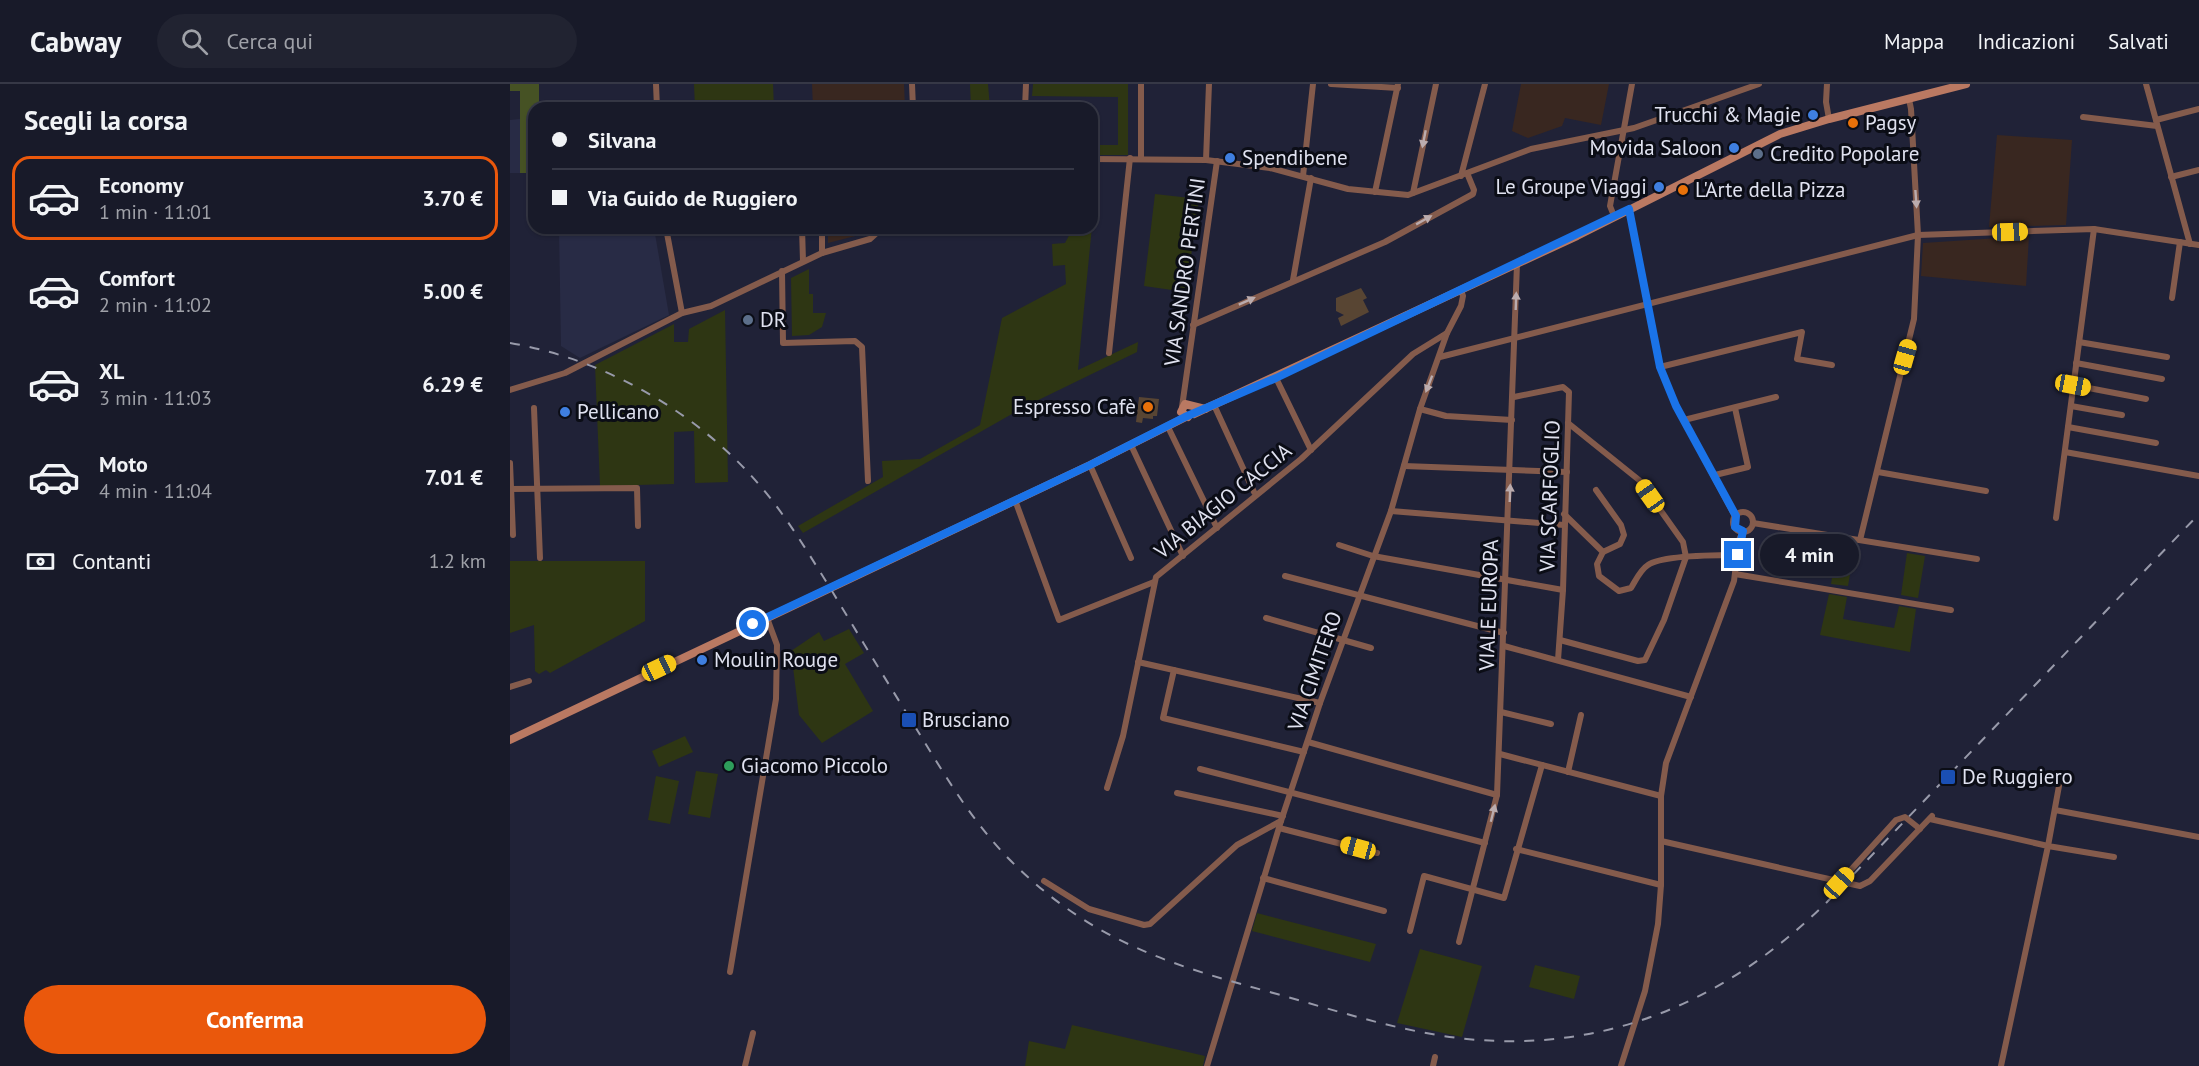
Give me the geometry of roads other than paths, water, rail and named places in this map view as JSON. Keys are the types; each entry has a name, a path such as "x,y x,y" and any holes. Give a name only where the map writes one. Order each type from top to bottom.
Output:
{"street":[{"path":"656,84 657,102"},
{"path":"912,84 913,102"},
{"path":"1025,102 1026,84"},
{"path":"1141,84 1141,158"},
{"path":"1206,160 1209,84"},
{"path":"1303,176 1313,84"},
{"path":"1331,84 1398,86 1375,192"},
{"path":"1413,193 1436,84"},
{"path":"1193,325 1385,242 1473,194 1474,190 1464,174 1485,84"},
{"path":"1614,216 1610,207 1632,84"},
{"path":"1098,159 1217,161 1262,166 1348,189 1413,193 1531,149 1623,131 1759,84"},
{"path":"1827,84 1826,102 1829,119"},
{"path":"510,740 1131,446 1168,427 1188,410 1210,407 1276,378 1517,264 1780,134 1966,84"},
{"path":"2146,84 2190,244"},
{"path":"1860,540 1914,319 1918,235 1909,99"},
{"path":"2083,117 2156,123 2199,110"},
{"path":"1109,353 1130,158"},
{"name":"VIA SANDRO PERTINI","path":"1188,410 1186,388 1193,325 1217,161"},
{"path":"2171,177 2199,170"},
{"path":"1293,280 1311,178"},
{"path":"1629,209 1660,367 1684,420 1736,516"},
{"path":"2056,518 2094,230"},
{"path":"1440,357 1918,235 2094,230 2199,245"},
{"path":"667,234 682,313"},
{"path":"802,234 803,261"},
{"path":"822,234 822,253"},
{"path":"510,390 565,373 682,313 711,306 803,261 822,253 866,241 877,234"},
{"path":"2172,298 2180,242"},
{"name":"VIALE EUROPA","path":"1459,942 1497,795 1514,397 1517,264"},
{"path":"782,271 783,343 855,341 862,347 868,481"},
{"name":"VIA CIMITERO","path":"1206,1066 1263,878 1320,703 1390,511 1420,409 1447,333 1461,306 1463,296 1461,290"},
{"path":"1660,367 1802,332 1797,359 1832,365"},
{"name":"VIA BIAGIO CACCIA","path":"1107,788 1123,736 1156,577 1311,450 1397,367 1433,339 1447,333"},
{"path":"2079,342 2167,357"},
{"path":"2076,363 2162,379"},
{"path":"1276,378 1311,450"},
{"path":"2073,385 2146,399"},
{"name":"VIA SCARFOGLIO","path":"1514,397 1563,387 1569,392 1563,590 1558,660"},
{"name":"VIA SANDRO PERTINI","path":"1186,388 1188,410"},
{"path":"1684,420 1776,397"},
{"path":"2071,406 2122,415"},
{"path":"1210,407 1254,492"},
{"path":"534,408 540,558"},
{"path":"1715,475 1748,466 1735,408"},
{"path":"1420,409 1446,416 1512,420"},
{"path":"1560,640 1638,661 1645,660 1664,620 1686,557 1683,542 1639,480 1568,423"},
{"path":"1168,427 1217,528"},
{"path":"2068,427 2156,443"},
{"path":"1131,446 1183,556"},
{"path":"2065,452 2199,476"},
{"path":"510,463 513,535"},
{"path":"1090,465 1131,558"},
{"path":"1404,466 1567,472"},
{"path":"1878,472 1986,491"},
{"path":"511,489 637,488 638,526"},
{"path":"1596,490 1622,525 1624,541 1604,552 1598,564 1599,576 1619,591 1631,588 1650,563 1686,557 1738,555"},
{"path":"1015,500 1059,620 1154,582"},
{"path":"1390,511 1564,525"},
{"path":"1741,512 1752,517 1753,523 1751,528 1743,531 1737,530 1734,524 1736,516 1741,512"},
{"path":"1564,514 1604,552"},
{"path":"1753,523 1977,559"},
{"path":"1621,1066 1647,982 1658,924 1661,885 1661,796 1666,763 1735,574 1743,531"},
{"path":"1339,545 1373,556 1563,590"},
{"path":"1735,574 1951,610"},
{"path":"1285,576 1504,633"},
{"path":"730,972 776,699 777,645 767,618"},
{"path":"1266,618 1371,648"},
{"path":"1504,646 1691,697"},
{"path":"1138,662 1320,703"},
{"path":"1174,670 1163,718 1304,752"},
{"path":"510,687 529,681"},
{"path":"1501,712 1551,724"},
{"path":"1568,772 1581,715"},
{"path":"1308,742 1497,795"},
{"path":"1500,754 1661,796"},
{"path":"1410,931 1424,876 1504,898 1516,849 1542,765"},
{"path":"1200,768 1485,843"},
{"path":"2001,1066 2059,786"},
{"path":"1177,793 1281,822 1377,854"},
{"path":"2055,810 2199,837"},
{"path":"1661,842 1855,886 1864,885 1931,817 2048,846 2114,857"},
{"path":"1839,883 1896,820 1905,818 1920,829"},
{"path":"1044,881 1089,909 1144,925 1150,924 1237,845 1281,822"},
{"path":"1516,849 1661,885"},
{"path":"1263,878 1384,911"},
{"path":"746,1066 753,1033"},
{"path":"1433,1066 1435,1057"}],"railway":[{"path":"510,343 581,362 649,394 710,436 737,461 772,500 799,538 969,811 1009,859 1039,887 1070,911 1133,946 1201,972 1397,1027 1437,1035 1493,1041 1547,1040 1599,1032 1649,1018 1697,997 1742,971 1786,939 1827,902 2199,514"}],"place":[{"name":"Trucchi & Magie","path":"1813,115"},
{"name":"Pagsy","path":"1853,123"},
{"name":"Movida Saloon","path":"1734,148"},
{"name":"Credito Popolare","path":"1758,154"},
{"name":"Spendibene","path":"1230,158"},
{"name":"Le Groupe Viaggi","path":"1659,187"},
{"name":"L'Arte della Pizza","path":"1683,190"},
{"name":"DR","path":"748,320"},
{"name":"Espresso Cafè","path":"1148,407"},
{"name":"Pellicano","path":"565,412"},
{"name":"Moulin Rouge","path":"702,660"},
{"name":"Brusciano","path":"909,720"},
{"name":"Giacomo Piccolo","path":"729,766"},
{"name":"De Ruggiero","path":"1948,777"}]}
